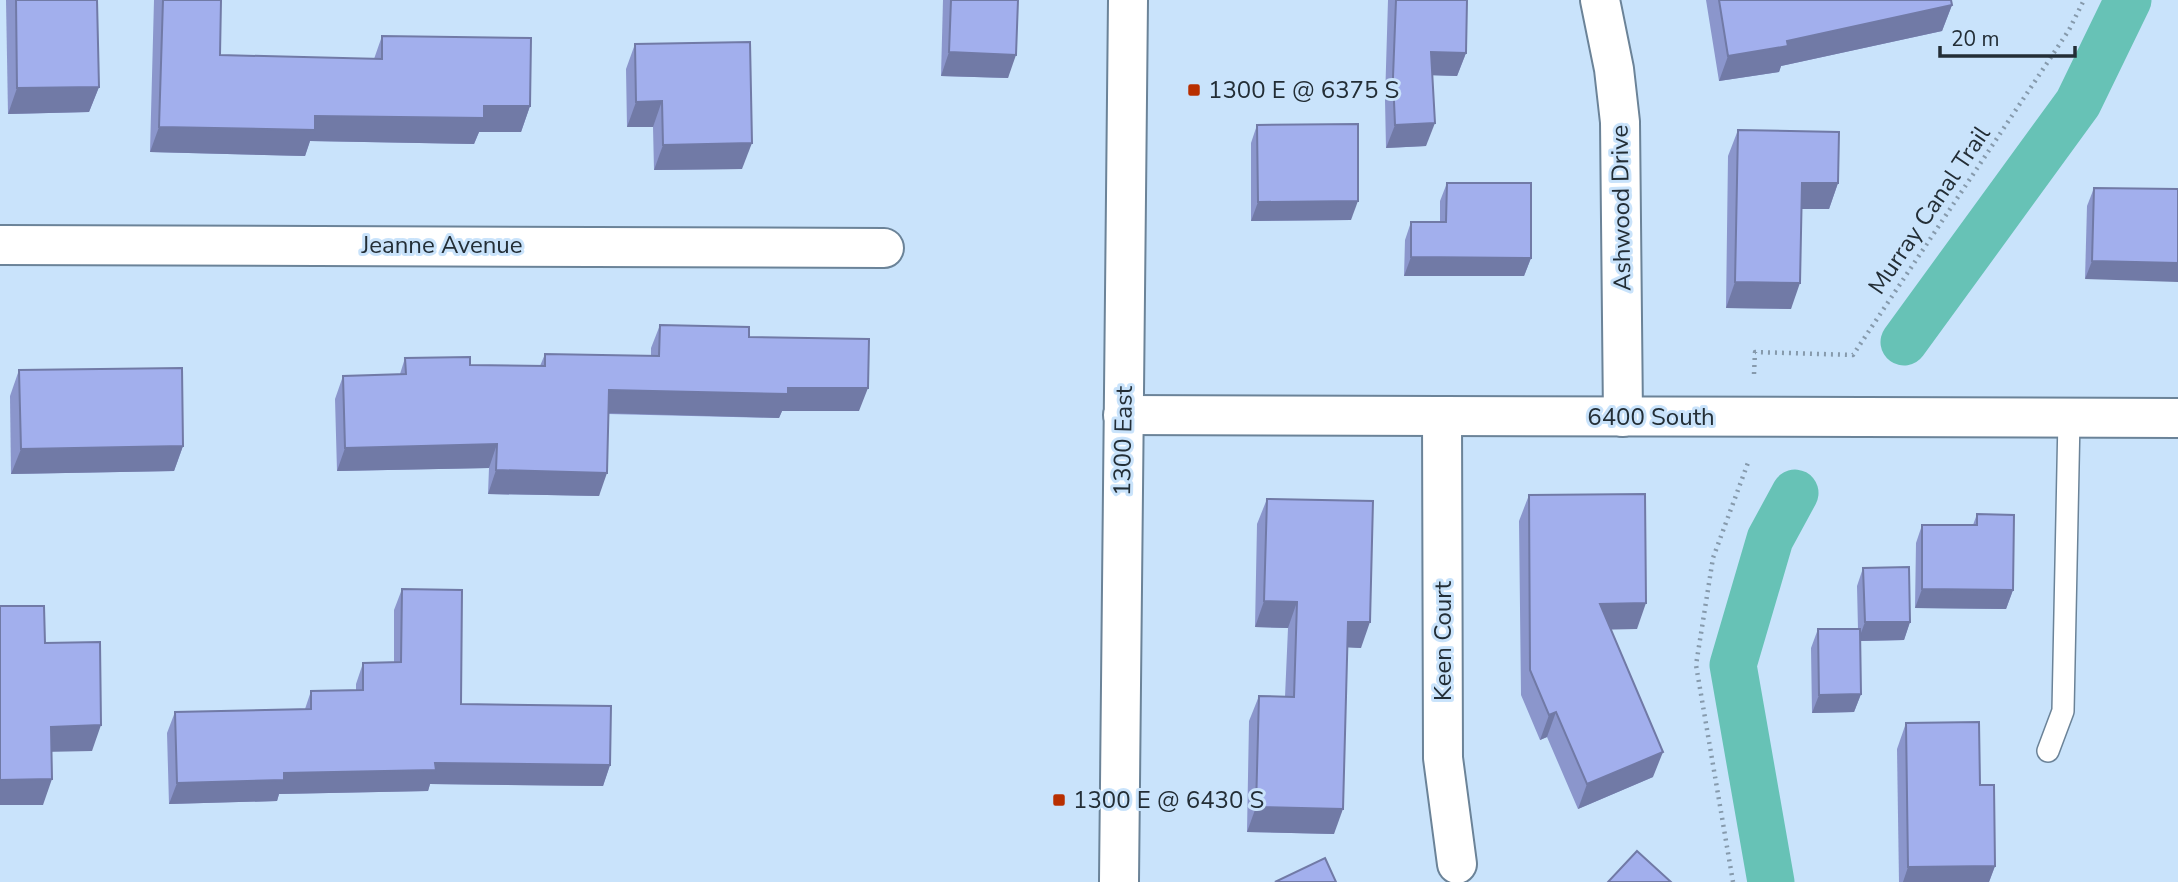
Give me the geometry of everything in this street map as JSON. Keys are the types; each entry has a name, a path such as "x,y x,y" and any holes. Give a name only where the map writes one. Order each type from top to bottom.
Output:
{"street":[{"name":"1300 East","path":"1119,882 1128,0"},
{"name":"Ashwood Drive","path":"1600,0 1614,69 1620,122 1623,417"},
{"name":"Jeanne Avenue","path":"0,245 884,248"},
{"name":"6400 South","path":"1123,415 2178,418"},
{"name":"Keen Court","path":"1442,416 1443,758 1457,864"}],"lane":[{"path":"2048,751 2063,711 2069,418"}],"path":[{"name":"Murray Canal Trail","path":"1754,364 1755,352 1853,355 2069,30 2084,0"},
{"path":"1733,882 1696,665 1713,558 1749,463"}],"building":[{"path":"16,0 97,0 99,87 17,88"},
{"path":"163,0 221,0 220,55 382,59 382,36 531,38 530,106 484,106 484,118 315,116 315,130 159,127"},
{"path":"951,0 1018,0 1016,55 949,52"},
{"path":"1396,0 1467,0 1466,53 1431,52 1435,123 1395,125 1393,77"},
{"path":"1719,0 1951,0 1952,5 1787,41 1788,46 1728,56"},
{"path":"750,42 752,143 663,145 662,101 636,102 635,44"},
{"path":"1358,124 1358,201 1258,202 1257,125"},
{"path":"1738,130 1839,132 1838,183 1802,183 1800,283 1735,282"},
{"path":"1447,183 1531,183 1531,258 1411,257 1411,222 1446,222"},
{"path":"2094,188 2178,189 2178,263 2092,261"},
{"path":"660,325 749,327 749,337 869,339 868,388 788,388 788,394 609,390 607,473 496,470 497,444 345,448 343,376 406,374 405,358 470,357 470,365 545,366 545,354 659,356"},
{"path":"182,368 183,446 21,449 19,370"},
{"path":"1645,494 1646,603 1600,604 1663,752 1587,784 1556,712 1549,715 1530,670 1529,495"},
{"path":"1267,499 1373,501 1370,622 1348,622 1343,809 1256,807 1259,696 1294,697 1297,602 1264,601"},
{"path":"1977,514 2014,515 2013,590 1922,589 1922,525 1977,525"},
{"path":"1909,567 1910,622 1865,622 1863,568"},
{"path":"402,589 462,590 461,704 611,706 610,765 435,763 436,770 284,773 284,780 177,783 175,712 311,709 311,691 363,690 363,663 401,662"},
{"path":"0,606 44,606 45,643 100,642 101,725 51,727 52,779 0,780"},
{"path":"1818,629 1860,629 1861,694 1819,695"},
{"path":"1979,722 1980,785 1994,785 1995,866 1908,867 1906,723"},
{"path":"1637,851 1671,882 1608,882"},
{"path":"1325,858 1336,882 1275,882"}],"waterway":[{"path":"1904,342 2078,103 2128,0"},
{"path":"1771,882 1733,665 1770,539 1795,493"}],"place":[{"name":"1300 E @ 6375 S","path":"1194,90"},
{"name":"1300 E @ 6430 S","path":"1059,800"}]}
